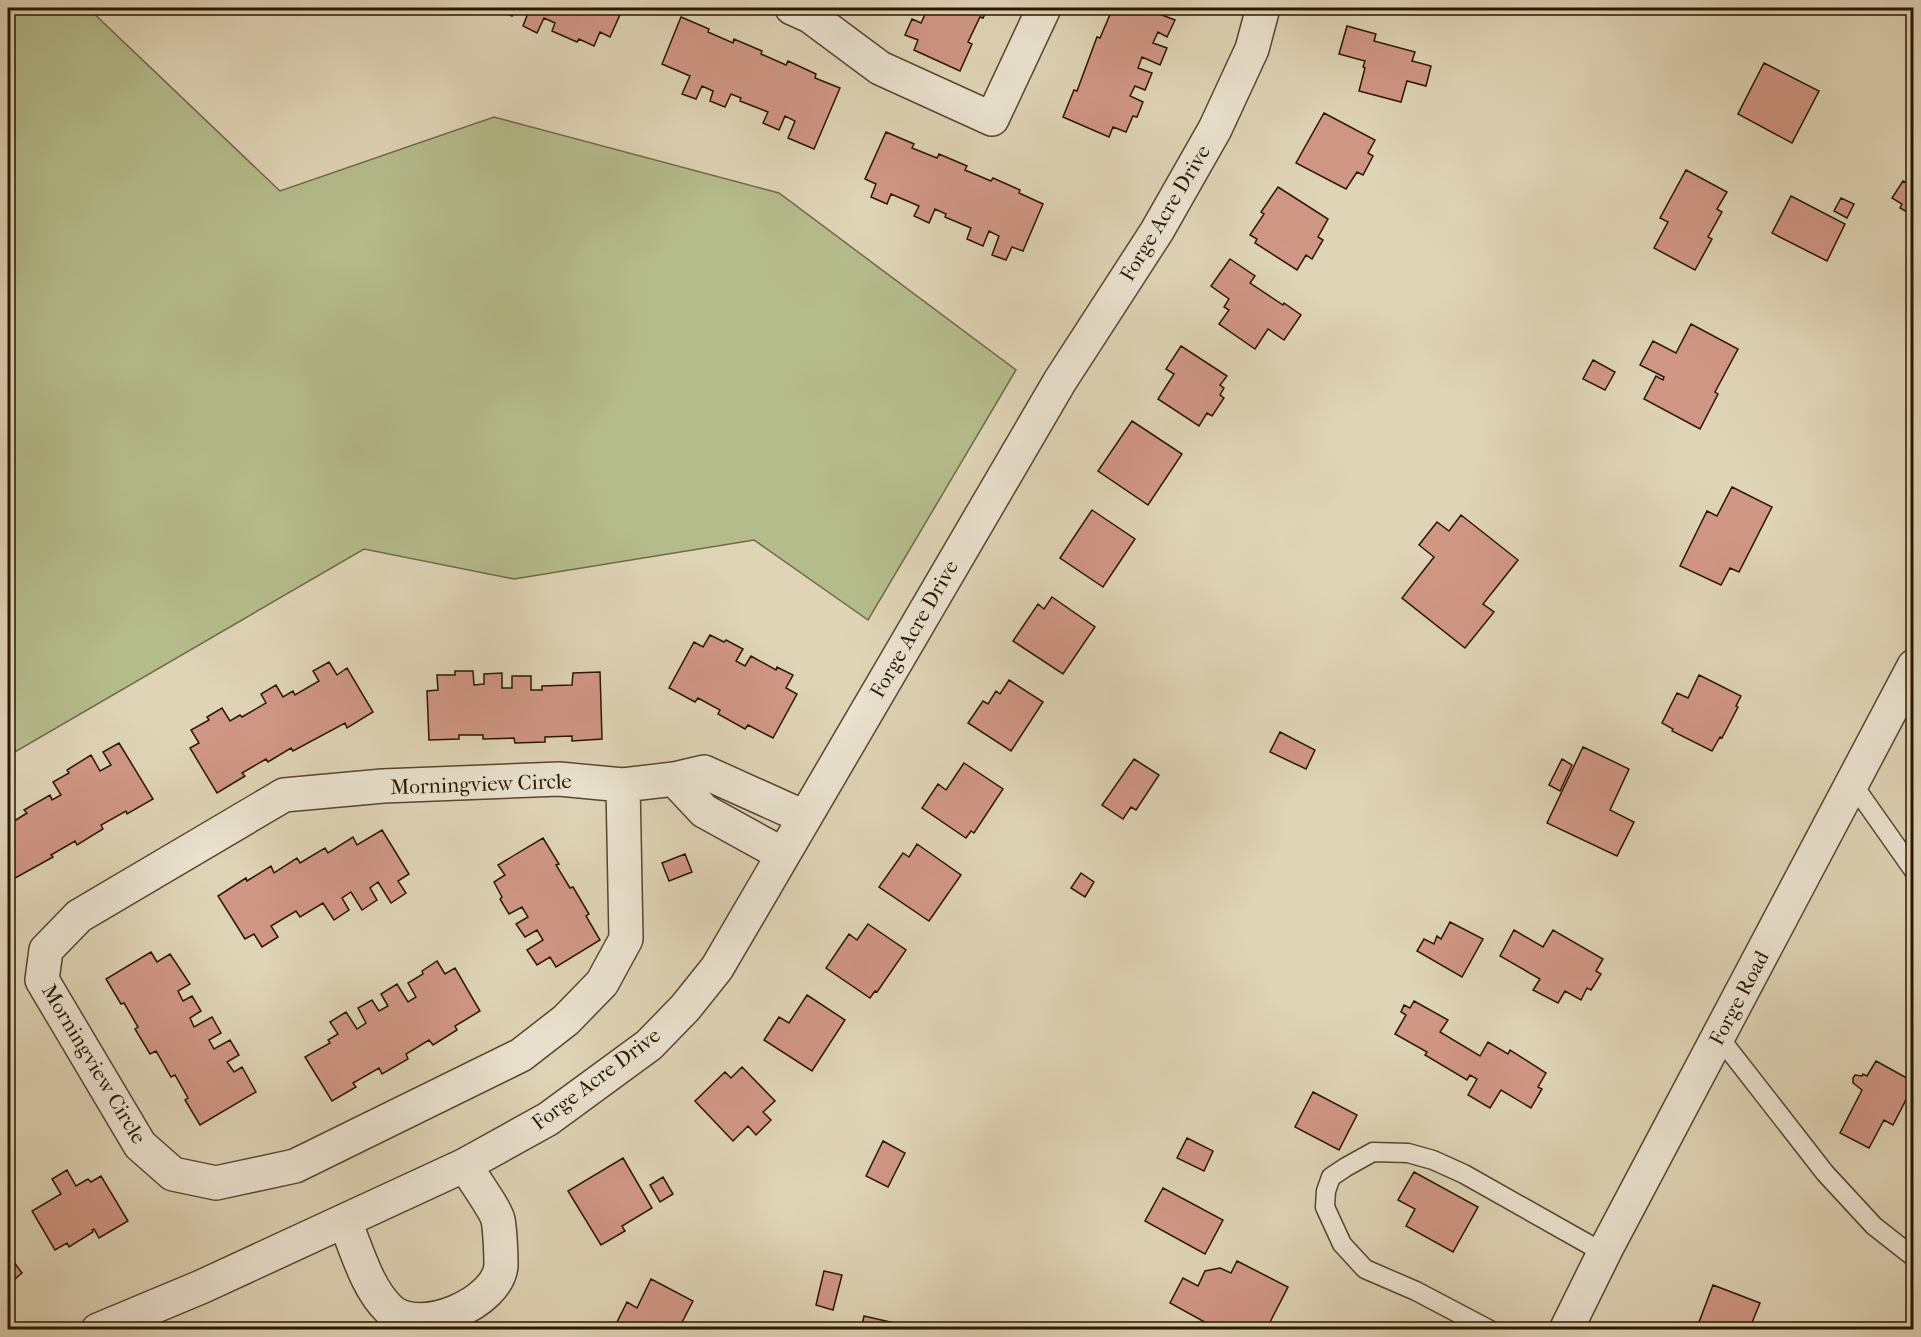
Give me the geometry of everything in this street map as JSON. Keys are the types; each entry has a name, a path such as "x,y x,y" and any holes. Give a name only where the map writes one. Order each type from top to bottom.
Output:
{"street":[{"path":"792,8 810,16 880,68 992,119 1044,8"},
{"name":"Forge Acre Drive","path":"98,1329 201,1287 465,1166 548,1119 649,1045 685,1008 717,968 1060,381 1162,221 1215,129 1252,49 1263,8"},
{"name":"Forge Road","path":"1566,1329 1914,666"},
{"name":"Morningview Circle","path":"623,785 627,939 602,983 566,1020 521,1055 295,1166 216,1183 173,1174 140,1145 42,980 46,950 80,916 284,795 383,786 559,779 623,785 674,779 704,772 804,817"},
{"path":"674,779 704,811 782,854"},
{"path":"345,1222 373,1288 391,1311 402,1317 437,1324 478,1299 495,1283 501,1268 498,1219 465,1166"}],"lane":[{"path":"1852,783 1914,871"},
{"path":"1719,1037 1826,1173 1874,1226 1911,1255"},
{"path":"1490,1329 1416,1291 1365,1269 1342,1244 1325,1207 1326,1191 1331,1177 1373,1152 1408,1153 1433,1160 1464,1174 1604,1253"}],"green space":[{"path":"8,8 88,8 280,191 494,117 779,193 1016,370 868,620 754,540 514,579 364,549 8,756"}],"building":[{"path":"483,8 516,8 512,16"},
{"path":"530,8 623,8 610,37 600,32 594,46 579,39 577,42 552,31 555,23 544,18 537,33 523,26"},
{"path":"928,8 988,8 983,18 980,17 968,42 972,44 960,71 914,50 918,40 905,35 912,19 921,23"},
{"path":"1108,8 1165,8 1162,15 1175,20 1167,37 1158,32 1153,43 1167,48 1160,65 1142,57 1138,68 1152,73 1145,90 1135,86 1130,96 1143,102 1137,117 1133,116 1126,132 1113,127 1109,137 1063,117 1074,90 1077,91 1097,37 1100,38 1111,12 1107,10"},
{"path":"1907,8 1914,8 1914,17 1905,12"},
{"path":"681,17 733,43 734,39 762,51 761,54 786,65 788,61 816,74 815,78 840,88 814,149 788,138 795,121 785,116 779,130 763,123 768,112 740,101 741,98 731,94 725,107 710,101 713,91 702,86 696,99 682,94 690,76 662,64"},
{"path":"1347,26 1376,34 1374,41 1415,52 1412,61 1431,66 1426,86 1407,81 1401,102 1359,91 1365,61 1339,54"},
{"path":"1764,63 1819,91 1792,143 1738,114"},
{"path":"1324,113 1375,140 1368,153 1373,156 1363,175 1357,172 1346,189 1296,163"},
{"path":"886,132 914,144 912,148 937,158 939,154 967,166 965,170 991,181 993,178 1020,190 1019,193 1043,204 1023,251 1012,247 1006,260 992,255 999,236 989,231 983,246 967,239 971,228 945,217 946,214 935,209 929,223 914,216 919,206 891,194 887,204 871,197 876,184 865,179"},
{"path":"1686,170 1727,192 1717,209 1722,212 1708,237 1712,239 1695,270 1654,248 1668,222 1660,218"},
{"path":"1903,181 1914,186 1914,216 1900,208 1902,204 1892,198"},
{"path":"1278,187 1328,219 1318,237 1323,240 1312,259 1306,255 1297,270 1255,243 1257,239 1250,235 1264,214 1261,212"},
{"path":"1791,196 1845,224 1827,261 1772,233"},
{"path":"1841,198 1854,204 1847,218 1834,211"},
{"path":"1230,259 1255,276 1250,283 1301,315 1284,340 1268,329 1255,349 1219,324 1229,310 1224,307 1229,299 1211,286"},
{"path":"1691,324 1738,349 1715,392 1718,394 1700,429 1644,399 1656,376 1663,380 1664,377 1640,365 1653,341 1676,353"},
{"path":"1181,346 1227,376 1220,385 1224,388 1220,395 1224,398 1212,416 1207,413 1199,426 1158,399 1174,374 1166,369"},
{"path":"1593,360 1615,372 1605,390 1583,379"},
{"path":"1132,421 1182,454 1148,505 1098,471"},
{"path":"1732,487 1772,507 1739,572 1730,568 1721,585 1680,566 1707,511 1717,516"},
{"path":"1092,510 1135,539 1103,587 1060,558"},
{"path":"1461,515 1518,560 1483,604 1494,612 1465,648 1402,598 1434,557 1419,545 1437,522 1449,531"},
{"path":"1052,597 1095,627 1063,674 1013,641 1038,604 1044,609"},
{"path":"710,635 743,649 736,661 745,666 751,656 776,670 777,667 793,675 786,688 797,694 773,738 748,725 745,729 718,714 720,710 698,698 695,702 669,688 694,642 703,647"},
{"path":"329,662 337,675 347,668 373,712 347,728 345,723 293,751 291,748 268,762 266,759 242,773 245,776 217,793 190,748 199,743 191,730 209,720 207,717 222,708 230,721 240,715 242,717 266,703 261,694 276,685 283,697 293,691 295,695 319,681 313,671"},
{"path":"455,671 473,671 474,685 484,684 484,674 502,673 502,688 512,688 512,676 531,676 531,690 542,690 542,686 572,685 573,673 600,672 602,739 572,741 572,736 545,737 545,742 515,743 514,738 483,739 483,735 459,735 459,739 429,740 427,691 438,690 437,675 455,675"},
{"path":"1699,675 1741,696 1736,706 1738,707 1722,738 1720,737 1712,751 1672,731 1673,729 1662,723 1677,693 1688,698"},
{"path":"1009,680 1043,702 1011,751 968,723 983,701 988,704 996,691 1000,694"},
{"path":"1280,732 1315,750 1306,769 1270,752"},
{"path":"119,743 153,799 101,825 103,829 77,845 75,841 51,855 53,857 8,882 8,825 27,813 24,810 50,795 52,800 61,795 53,782 69,773 67,770 91,755 100,771 111,765 103,752"},
{"path":"1583,747 1629,769 1610,810 1634,822 1617,856 1547,823"},
{"path":"1134,759 1159,775 1136,810 1131,807 1123,819 1102,805"},
{"path":"1562,759 1572,765 1560,791 1549,785"},
{"path":"964,763 1003,789 974,833 971,831 966,838 922,808 938,784 946,790"},
{"path":"382,830 409,874 398,881 406,893 391,903 378,882 370,888 377,900 362,910 351,892 342,898 349,910 334,920 323,903 300,917 296,911 271,926 278,937 262,947 254,934 245,939 218,896 246,878 247,881 271,866 274,873 297,858 300,863 325,848 328,853 353,837 357,845"},
{"path":"543,838 559,864 556,865 570,888 573,887 589,914 586,916 600,940 556,967 550,957 537,965 527,950 543,940 537,930 525,937 516,924 528,917 522,907 509,914 494,882 505,875 498,865"},
{"path":"917,844 961,875 929,921 879,887 903,853 909,857"},
{"path":"685,854 692,872 669,881 662,863"},
{"path":"1081,873 1094,882 1085,897 1071,888"},
{"path":"1450,922 1483,939 1462,977 1417,951 1424,939 1434,944 1437,936 1441,939"},
{"path":"868,924 906,950 877,992 875,991 870,998 826,968 849,934 857,940"},
{"path":"1514,930 1543,947 1553,930 1603,959 1596,971 1601,974 1591,990 1587,988 1581,1000 1565,991 1558,1003 1533,990 1540,979 1500,956"},
{"path":"151,952 157,962 170,954 190,984 178,991 183,1001 192,996 201,1011 190,1018 194,1027 212,1017 221,1033 209,1040 214,1049 230,1040 239,1055 227,1062 234,1072 242,1067 256,1092 200,1125 185,1100 188,1098 175,1075 171,1077 156,1051 150,1054 135,1029 138,1027 124,1003 121,1004 106,979"},
{"path":"437,961 445,974 455,968 480,1011 455,1026 457,1030 433,1045 429,1040 406,1054 408,1059 382,1074 379,1068 353,1083 356,1087 332,1101 305,1057 330,1043 328,1040 338,1034 330,1022 346,1012 357,1029 366,1023 358,1008 372,1000 379,1011 388,1006 381,994 397,984 408,1002 416,997 408,983 423,974 422,971"},
{"path":"807,995 845,1020 812,1071 764,1040 779,1017 789,1023"},
{"path":"1414,1001 1448,1020 1440,1032 1480,1056 1488,1042 1508,1054 1510,1050 1546,1073 1538,1087 1542,1089 1531,1108 1501,1090 1490,1108 1468,1095 1477,1079 1470,1075 1467,1080 1425,1055 1427,1052 1395,1034 1406,1015 1401,1012 1404,1005 1410,1008"},
{"path":"1876,1061 1914,1084 1893,1125 1884,1120 1869,1148 1840,1133 1862,1090 1853,1083 1853,1078 1855,1075 1867,1076"},
{"path":"742,1067 775,1101 763,1112 771,1120 756,1135 748,1126 733,1141 695,1101 725,1072 731,1078"},
{"path":"1313,1092 1357,1115 1339,1150 1295,1127"},
{"path":"1187,1138 1213,1151 1204,1171 1177,1158"},
{"path":"883,1141 905,1153 888,1187 866,1176"},
{"path":"623,1158 652,1208 622,1226 625,1231 601,1245 568,1191"},
{"path":"67,1170 76,1186 88,1179 91,1182 101,1176 128,1221 99,1238 94,1229 93,1232 69,1247 67,1243 55,1250 32,1211 61,1194 52,1179"},
{"path":"1414,1172 1478,1207 1453,1252 1406,1226 1415,1209 1398,1200"},
{"path":"663,1177 673,1194 660,1202 650,1185"},
{"path":"1163,1188 1223,1220 1205,1254 1145,1221"},
{"path":"8,1254 22,1273 8,1285"},
{"path":"1237,1261 1288,1287 1266,1330 1257,1326 1255,1330 1219,1330 1170,1303 1183,1278 1198,1286 1205,1271 1220,1268 1231,1273"},
{"path":"824,1271 842,1275 833,1310 816,1305"},
{"path":"651,1279 693,1301 678,1330 613,1330 627,1302 637,1308"},
{"path":"1713,1285 1760,1303 1749,1330 1696,1330"},
{"path":"864,1316 899,1324 897,1330 861,1330"}]}
